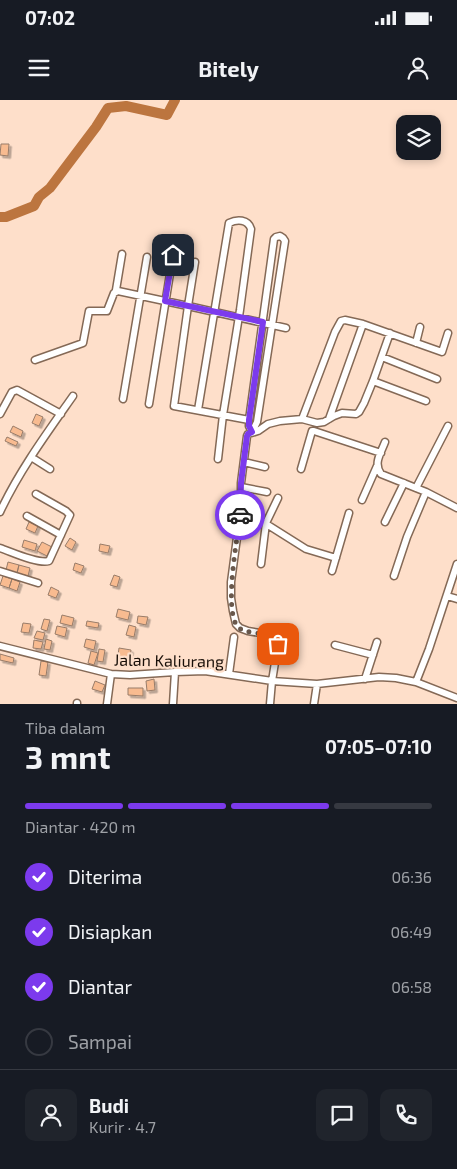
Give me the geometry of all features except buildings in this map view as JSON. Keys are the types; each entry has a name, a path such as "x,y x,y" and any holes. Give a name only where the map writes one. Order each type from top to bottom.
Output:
{"street":[{"path":"198,410 229,223 234,220 241,220 248,223 252,229 218,459"},
{"path":"280,236 284,241 256,422 252,432 249,420 274,239 280,236"},
{"path":"118,291 116,290 122,254"},
{"path":"149,404 173,255"},
{"path":"123,399 147,256"},
{"path":"195,262 174,406 249,420"},
{"path":"35,360 83,343 89,311 107,311 114,293 118,291 239,316 286,328"},
{"path":"302,419 340,322 345,320 363,324 442,352 448,333"},
{"path":"329,420 363,324"},
{"path":"416,343 420,326"},
{"path":"270,704 278,644 277,638 272,635 242,630 236,624 231,598 231,582 241,508 241,487 247,436 268,424 302,419 317,423 329,420 342,413 356,414 359,412 373,381 390,333"},
{"path":"382,357 437,379"},
{"path":"373,381 426,401"},
{"path":"0,414 12,392 16,390 61,414"},
{"path":"0,512 10,491 74,396"},
{"path":"416,488 448,426"},
{"path":"301,469 312,431 381,452"},
{"path":"362,500 385,442"},
{"path":"32,457 50,468"},
{"path":"244,462 265,467"},
{"path":"377,466 379,472 384,476 426,492 457,508"},
{"path":"385,522 404,483"},
{"path":"241,487 267,492"},
{"path":"394,576 407,537 426,492"},
{"path":"0,548 36,560 49,561 70,516 69,513 36,494"},
{"path":"261,564 266,523 278,498"},
{"path":"241,508 306,549 336,558"},
{"path":"332,570 349,513"},
{"path":"27,516 61,535"},
{"path":"416,682 457,564"},
{"path":"0,571 38,583"},
{"path":"447,596 457,599"},
{"path":"229,674 234,637"},
{"path":"365,679 377,642"},
{"path":"335,645 373,655"},
{"name":"Jalan Kaliurang","path":"0,646 110,674 130,675 205,671 294,683 317,684 379,677 396,678 416,682 457,698"},
{"path":"173,704 175,672"},
{"path":"107,704 110,674"},
{"path":"314,704 317,684"}],"waterway":[{"path":"0,217 6,217 34,206 39,197 50,188 108,108 126,106 167,115 175,100"}],"way so far":[{"path":"240,515 231,582 231,598 235,622 242,630 276,636 278,644"}],"route":[{"path":"173,255 165,301 263,322 249,420 252,432 247,436 241,483 240,515"}]}
